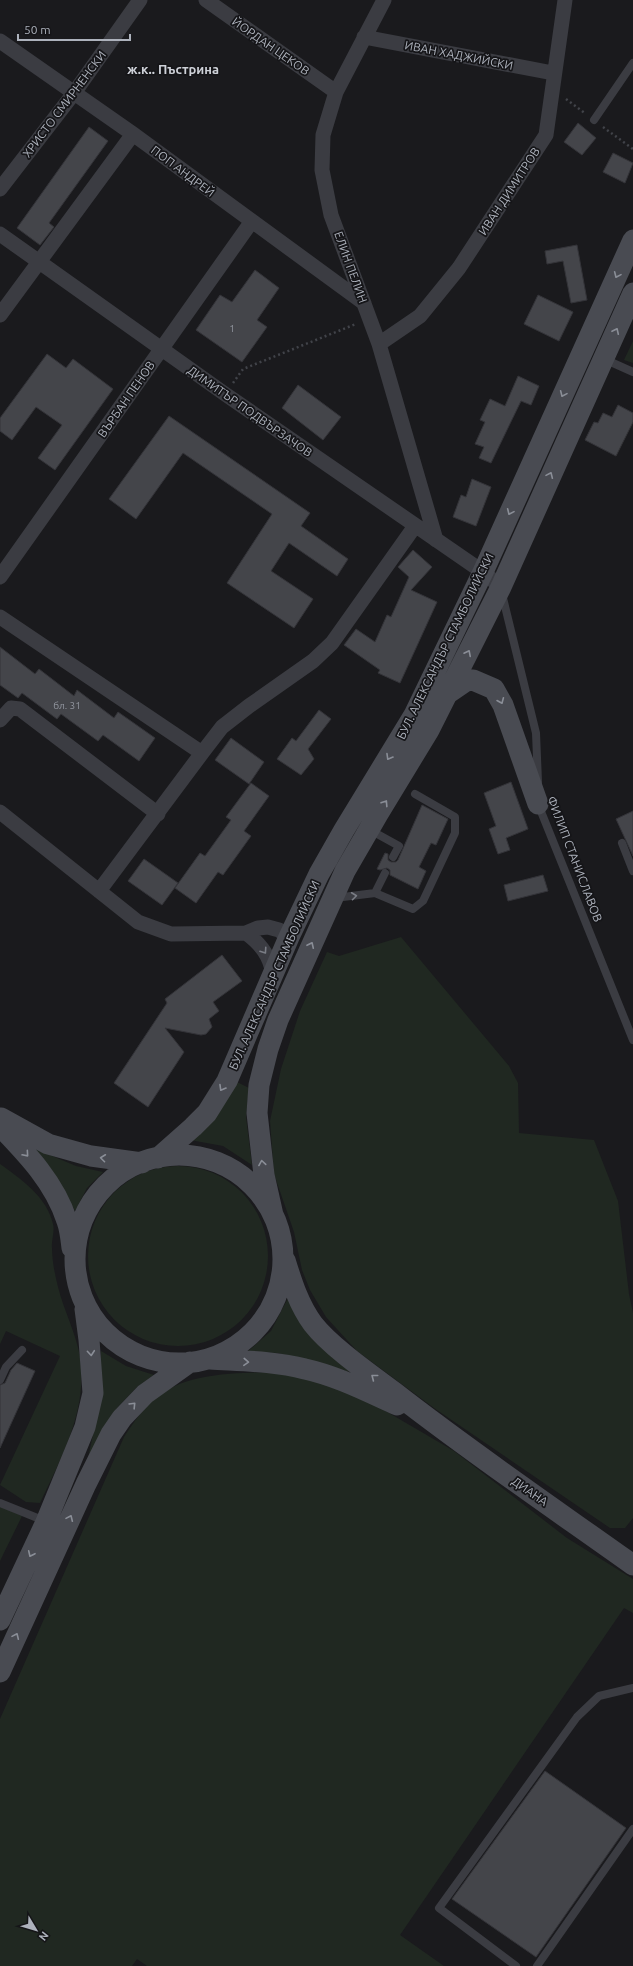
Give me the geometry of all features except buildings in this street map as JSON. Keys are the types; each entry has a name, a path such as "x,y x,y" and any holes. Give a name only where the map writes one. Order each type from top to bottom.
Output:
{"main road":[{"name":"БУЛ. АЛЕКСАНДЪР СТАМБОЛИЙСКИ","path":"273,1215 264,1174 257,1113 259,1085 268,1049 278,1020 332,899 378,777 414,716 483,572 633,240"},
{"name":"БУЛ. АЛЕКСАНДЪР СТАМБОЛИЙСКИ","path":"150,1160 193,1128 207,1113 229,1076 272,974 320,874 429,730 501,587 633,293"},
{"path":"447,694 466,681 473,680 494,689 503,705 538,804"},
{"path":"278,1020 290,963 289,937"},
{"path":"0,1117 48,1144 90,1156 150,1160 172,1156 199,1157 226,1166 248,1182 266,1203 273,1215 279,1233 282,1252 296,1295 303,1309 314,1325 360,1366 427,1418"},
{"path":"0,1126 43,1174 60,1203 68,1222 90,1340 93,1392 80,1444 46,1522 6,1598 0,1620"},
{"path":"75,1265 77,1239 86,1214 92,1203 109,1183 119,1175 150,1160"},
{"path":"0,1672 86,1484 111,1434 122,1418 145,1394 199,1361 233,1348 254,1330 271,1307 280,1280 282,1252"},
{"path":"83,1300 103,1330 121,1346 143,1357 166,1362 267,1362 307,1369 360,1388 427,1418"},
{"name":"ДИАНА","path":"427,1418 632,1561"}],"street":[{"name":"ХРИСТО СМИРНЕНСКИ","path":"0,188 74,93 140,0"},
{"name":"ЙОРДАН ЦЕКОВ","path":"206,0 336,92"},
{"name":"ЕЛИН ПЕЛИН","path":"384,0 336,92 322,135 322,170 332,215 379,344 436,540"},
{"name":"ИВАН ДИМИТРОВ","path":"379,344 420,316 454,274 546,135 553,73 565,0"},
{"name":"ИВАН ХАДЖИЙСКИ","path":"364,37 553,73"},
{"name":"ПОП АНДРЕЙ","path":"0,41 134,134 364,303"},
{"path":"0,315 134,134"},
{"name":"ВЪРБАН ПЕНОВ","path":"0,577 252,221"},
{"name":"ДИМИТЪР ПОДВЪРЗАЧОВ","path":"0,234 225,394 483,572 501,587"},
{"path":"99,891 222,727 313,661 332,643 415,526"},
{"path":"0,617 202,753"},
{"path":"0,720 11,708 13,707 20,709 158,814"},
{"path":"1,815 138,922 171,934 246,933 258,928 268,927 279,930 289,937"},
{"path":"246,933 255,940 266,954 270,961 272,974"}],"lane":[{"path":"594,120 633,63"},
{"path":"603,358 633,372"},
{"name":"ФИЛИП СТАНИСЛАВОВ","path":"501,587 536,733 538,804 633,1040"},
{"path":"332,899 375,894 413,909 423,901 455,833 455,817 415,794"},
{"path":"359,824 399,846 393,857"},
{"path":"622,843 633,871"},
{"path":"375,894 385,873"},
{"path":"0,1380 6,1367 22,1350"},
{"path":"0,1503 46,1522"},
{"path":"516,1966 439,1908 576,1717 599,1696 633,1688"},
{"path":"537,1966 633,1829"}],"path":[{"path":"225,394 243,368 369,318"}],"shaded area":[{"path":"633,341 633,363 624,360"},
{"path":"401,937 509,1066 518,1083 519,1133 594,1140 618,1201 629,1294 633,1313 633,1518 625,1528 610,1528 434,1408 357,1351 326,1317 310,1290 302,1270 294,1232 274,1174 270,1121 281,1069 300,1011 327,952 339,956"},
{"path":"237,1082 249,1088 246,1117 252,1165 223,1146 190,1140"},
{"path":"31,1147 76,1166 103,1172 87,1188 75,1211 56,1178"},
{"path":"0,1164 24,1182 39,1197 50,1214 53,1224 52,1253 56,1278 76,1339 80,1357 80,1395 77,1414 57,1468 40,1503 26,1502 0,1485 60,1356 6,1331 0,1344"},
{"path":"178,1166 195,1168 212,1173 228,1181 247,1199 253,1206 264,1230 268,1256 266,1273 261,1290 253,1306 235,1325 228,1331 204,1342 178,1346 161,1344 144,1339 128,1331 109,1313 103,1306 92,1282 88,1256 90,1239 95,1222 103,1206 121,1187 128,1181 152,1170"},
{"path":"288,1298 357,1374 278,1353 247,1352 271,1331"},
{"path":"101,1351 126,1366 154,1375 137,1387 117,1408 88,1458 101,1397"},
{"path":"282,1372 328,1383 377,1406 454,1451 567,1538 633,1579 633,1613 624,1608 400,1935 444,1966 147,1966 137,1959 132,1966 0,1966 0,1719 124,1437 149,1404 159,1395 172,1387 203,1377 235,1373"},
{"path":"0,1506 22,1516 0,1561"}],"district":[{"name":"ж.к.. Пъстрина","path":"173,69"}]}
